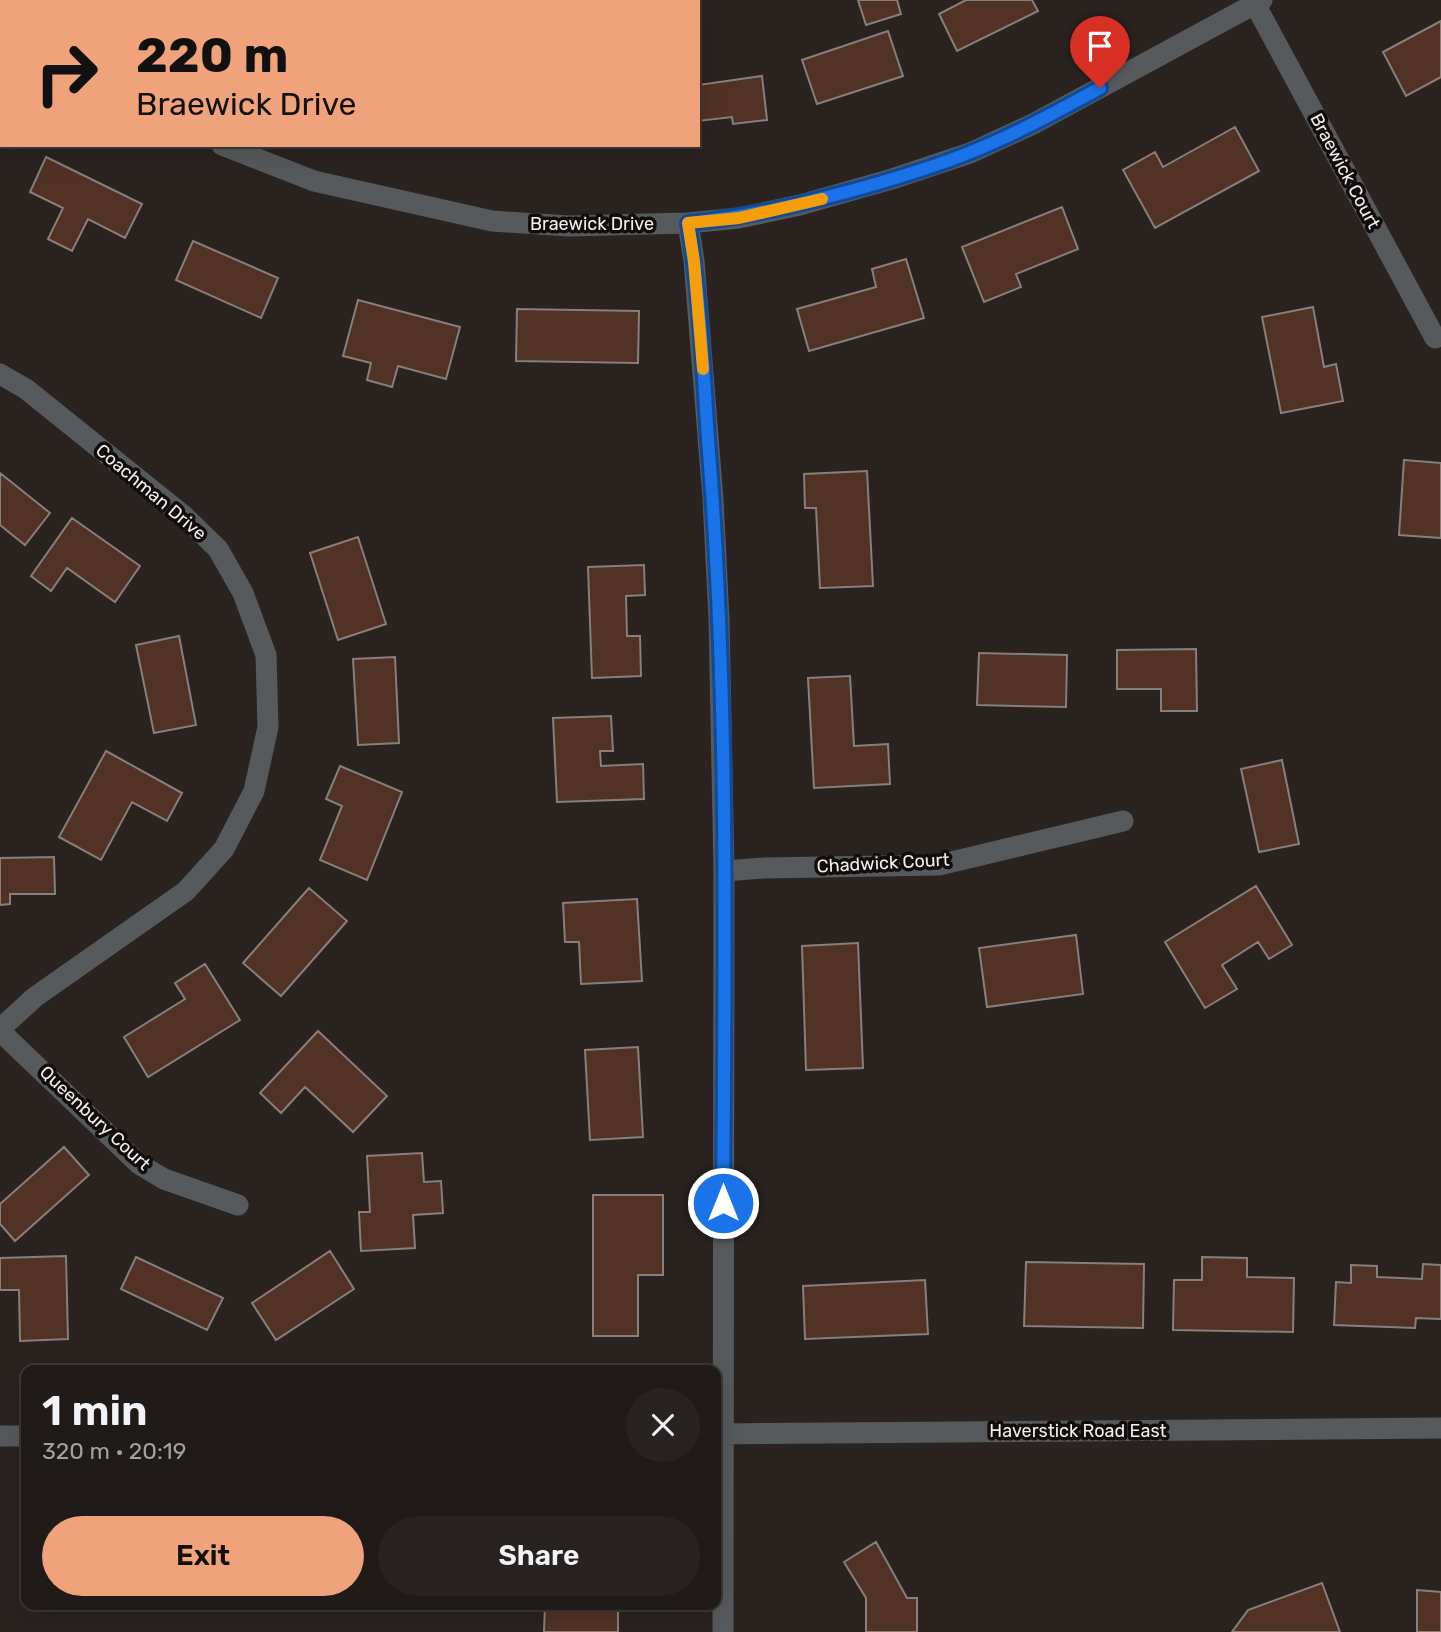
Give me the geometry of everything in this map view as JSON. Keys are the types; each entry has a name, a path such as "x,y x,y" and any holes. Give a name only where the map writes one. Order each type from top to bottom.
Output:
{"street":[{"name":"Braewick Drive","path":"227,147 314,181 492,221 569,226 688,223 739,218 800,205 970,153 1033,124 1258,2"},
{"name":"Braewick Court","path":"1258,2 1435,338"},
{"path":"688,223 694,261 713,499 719,619 724,871 720,1365"},
{"name":"Coachman Drive","path":"0,374 26,389 184,516 218,549 243,593 266,655 268,727 254,791 216,858 186,891 35,998 0,1030"},
{"name":"Chadwick Court","path":"724,871 939,864 1122,821"},
{"name":"Queenbury Court","path":"0,1030 139,1164 164,1178 238,1205"},
{"name":"Haverstick Road East","path":"721,1434 1441,1427"},
{"path":"0,1436 21,1436"},
{"path":"721,1533 723,1632"}],"building":[{"path":"858,0 897,0 901,14 866,25"},
{"path":"966,0 1032,0 1038,11 957,51 939,14"},
{"path":"1441,21 1441,77 1406,96 1383,52"},
{"path":"888,31 903,76 817,104 802,60"},
{"path":"762,76 767,120 733,124 732,117 700,121 700,85"},
{"path":"1235,127 1259,171 1155,228 1123,170 1155,152 1163,167"},
{"path":"46,157 142,204 125,238 88,219 72,251 48,239 63,208 30,192"},
{"path":"1062,207 1078,249 1016,274 1021,287 984,302 962,247"},
{"path":"193,241 278,278 261,318 176,280"},
{"path":"906,259 924,318 809,351 797,309 876,287 872,269"},
{"path":"358,300 460,327 446,379 398,366 392,387 367,380 371,363 343,356"},
{"path":"1313,307 1324,367 1336,364 1343,401 1281,413 1262,317"},
{"path":"517,309 639,311 638,363 516,361"},
{"path":"1404,460 1441,463 1441,538 1399,535"},
{"path":"867,471 873,586 820,588 816,508 805,508 804,474"},
{"path":"0,473 50,513 25,545 0,525"},
{"path":"72,518 140,566 115,602 67,568 51,591 31,576"},
{"path":"358,537 386,624 338,640 310,553"},
{"path":"644,565 645,595 626,596 627,636 640,636 641,676 592,678 588,567"},
{"path":"179,636 196,725 154,733 136,645"},
{"path":"1196,649 1197,711 1161,711 1161,689 1117,689 1117,650"},
{"path":"979,653 1067,655 1066,707 977,705"},
{"path":"395,657 399,743 358,745 353,659"},
{"path":"850,676 854,746 888,744 890,784 814,788 808,678"},
{"path":"611,716 613,751 600,751 601,766 643,764 644,799 557,802 553,718"},
{"path":"106,751 182,793 167,821 132,802 101,860 59,837"},
{"path":"1282,760 1299,844 1259,852 1241,769"},
{"path":"340,766 402,792 367,880 320,860 342,806 326,799"},
{"path":"54,857 55,894 10,894 10,904 0,905 0,858"},
{"path":"1256,886 1292,945 1269,959 1258,942 1222,965 1237,989 1205,1008 1165,942"},
{"path":"309,888 347,921 281,996 243,963"},
{"path":"637,899 642,981 581,984 579,942 565,942 563,903"},
{"path":"1076,935 1083,994 987,1007 979,948"},
{"path":"858,943 863,1068 806,1070 802,946"},
{"path":"205,964 240,1020 148,1077 124,1037 185,999 175,983"},
{"path":"318,1031 387,1096 353,1132 305,1087 281,1113 260,1093"},
{"path":"638,1047 643,1137 590,1140 585,1050"},
{"path":"64,1147 89,1175 15,1241 0,1224 0,1204"},
{"path":"422,1153 424,1182 441,1181 443,1213 413,1215 415,1248 361,1251 359,1212 370,1212 367,1156"},
{"path":"593,1195 663,1195 663,1275 638,1275 638,1336 593,1336"},
{"path":"330,1251 354,1289 276,1340 252,1303"},
{"path":"66,1256 68,1339 20,1341 19,1290 0,1290 0,1258"},
{"path":"136,1257 223,1298 207,1330 121,1289"},
{"path":"1202,1257 1247,1258 1247,1277 1294,1278 1293,1332 1173,1330 1174,1280 1202,1280"},
{"path":"1026,1262 1144,1264 1143,1328 1024,1326"},
{"path":"1423,1264 1441,1265 1441,1319 1416,1318 1415,1328 1334,1325 1336,1282 1351,1283 1351,1265 1377,1266 1377,1277 1422,1279"},
{"path":"925,1280 928,1334 805,1339 803,1286"},
{"path":"876,1542 907,1598 917,1598 917,1632 866,1632 866,1598 844,1562"},
{"path":"1322,1583 1340,1632 1232,1632 1248,1610"},
{"path":"1417,1590 1441,1592 1441,1632 1417,1632"},
{"path":"545,1610 618,1610 618,1632 544,1632"}],"slow traffic":[{"path":"703,369 688,223 739,218 822,199"}],"route":[{"path":"723,1203 724,871 719,619 703,366 688,223 739,218 800,205 892,179 970,153 1033,124 1100,88"}]}
